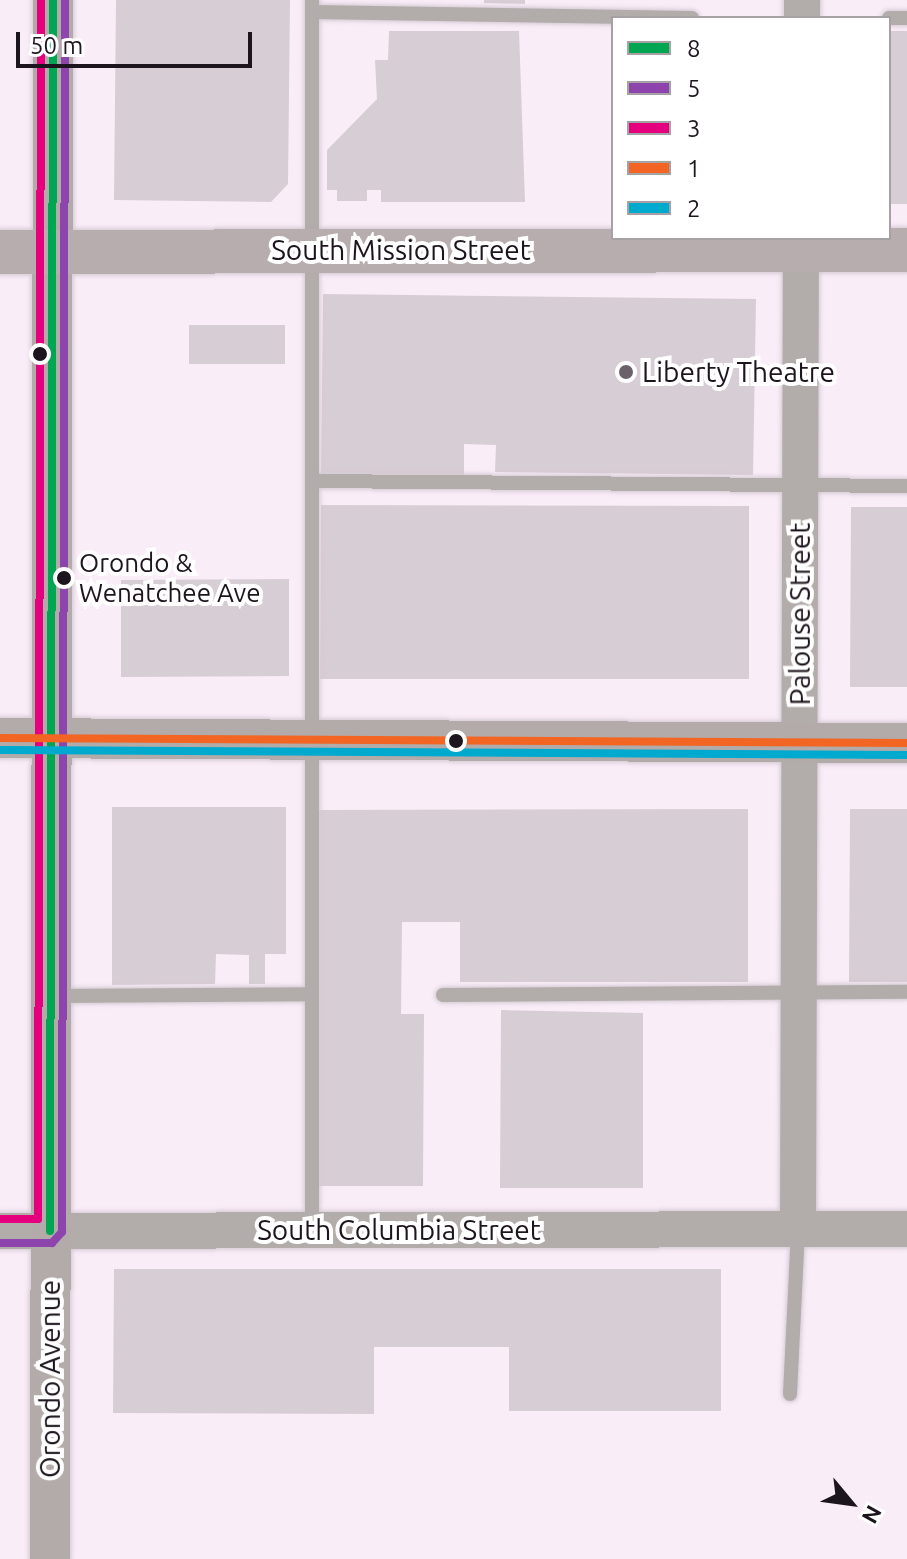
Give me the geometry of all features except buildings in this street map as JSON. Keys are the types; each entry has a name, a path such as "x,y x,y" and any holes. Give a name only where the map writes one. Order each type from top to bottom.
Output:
{"main road":[{"name":"Orondo Avenue","path":"50,1559 53,0"},
{"name":"South Mission Street","path":"0,252 801,244 907,250"},
{"path":"0,738 907,743"}],"street":[{"name":"Palouse Street","path":"798,1229 801,244"},
{"name":"South Columbia Street","path":"0,1231 907,1229"}],"lane":[{"path":"312,1230 312,6 629,16"},
{"path":"312,481 907,486"},
{"path":"443,995 907,992"},
{"path":"50,996 312,994"},
{"path":"790,1394 798,1229"}],"transit line":[{"name":"3","path":"0,1219 38,1219 41,0"},
{"name":"8","path":"50,1231 53,0"},
{"name":"5","path":"0,1243 52,1243 62,1232 65,0"},
{"name":"1","path":"0,738 907,743"},
{"name":"2","path":"0,750 907,755"}],"place":[{"name":"Liberty Theatre","path":"626,372"},
{"name":"Orondo & Wenatchee Ave","path":"64,578"}]}
